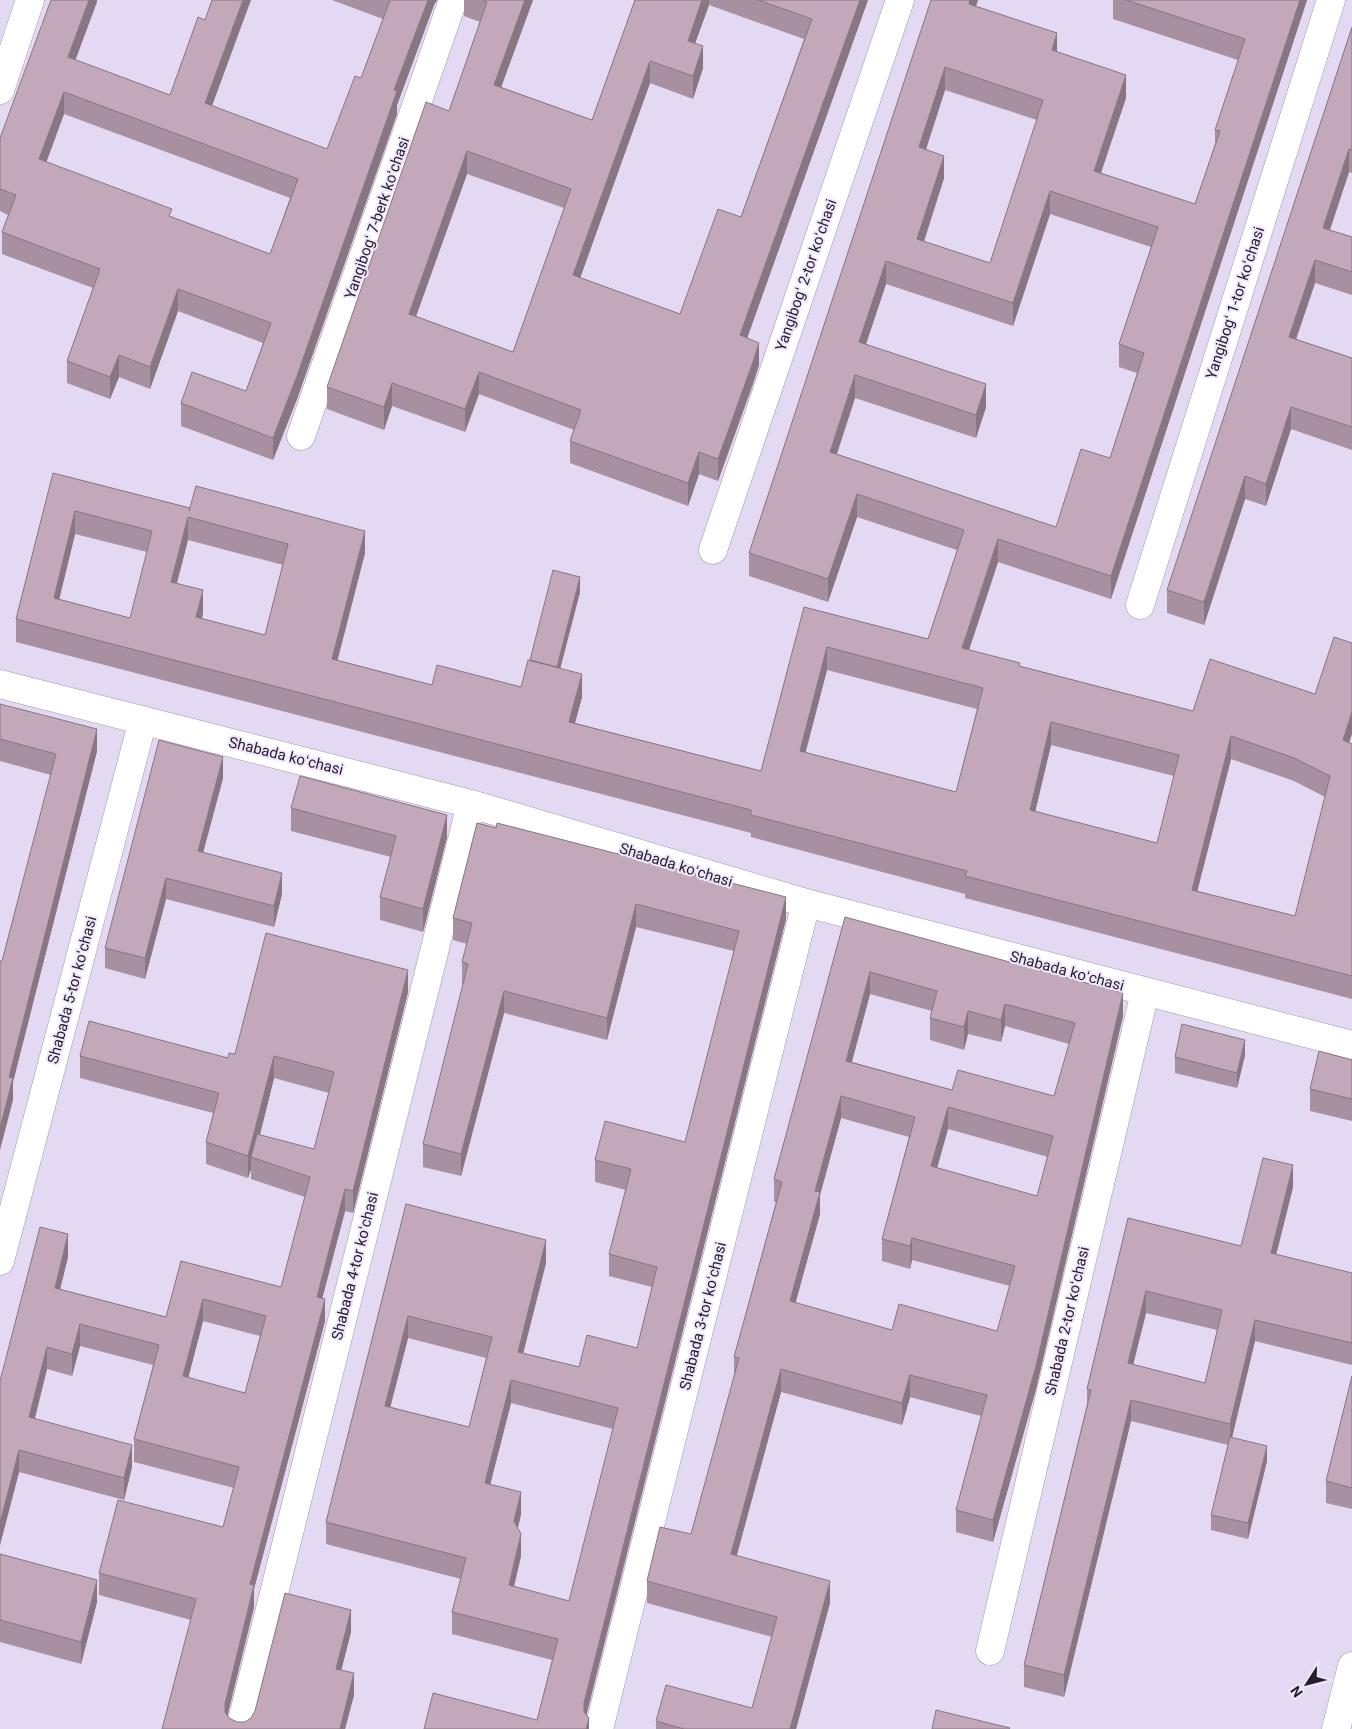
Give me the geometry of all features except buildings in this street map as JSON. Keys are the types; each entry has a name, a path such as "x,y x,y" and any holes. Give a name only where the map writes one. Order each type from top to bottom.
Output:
{"street":[{"path":"0,90 30,0"},
{"name":"Yangibogʻ 7-berk koʻchasi","path":"301,436 453,0"},
{"name":"Yangibogʻ 2-tor koʻchasi","path":"713,550 900,0"},
{"name":"Yangibogʻ 1-tor koʻchasi","path":"1140,605 1331,0"},
{"name":"Shabada koʻchasi","path":"0,684 470,804 806,903 1352,1045"},
{"name":"Shabada 5-tor koʻchasi","path":"0,1261 143,720"},
{"name":"Shabada 4-tor koʻchasi","path":"240,1729 470,804"},
{"name":"Shabada 3-tor koʻchasi","path":"599,1729 806,903"},
{"name":"Shabada 2-tor koʻchasi","path":"990,1651 1145,992"},
{"path":"1336,1729 1352,1666"}]}
